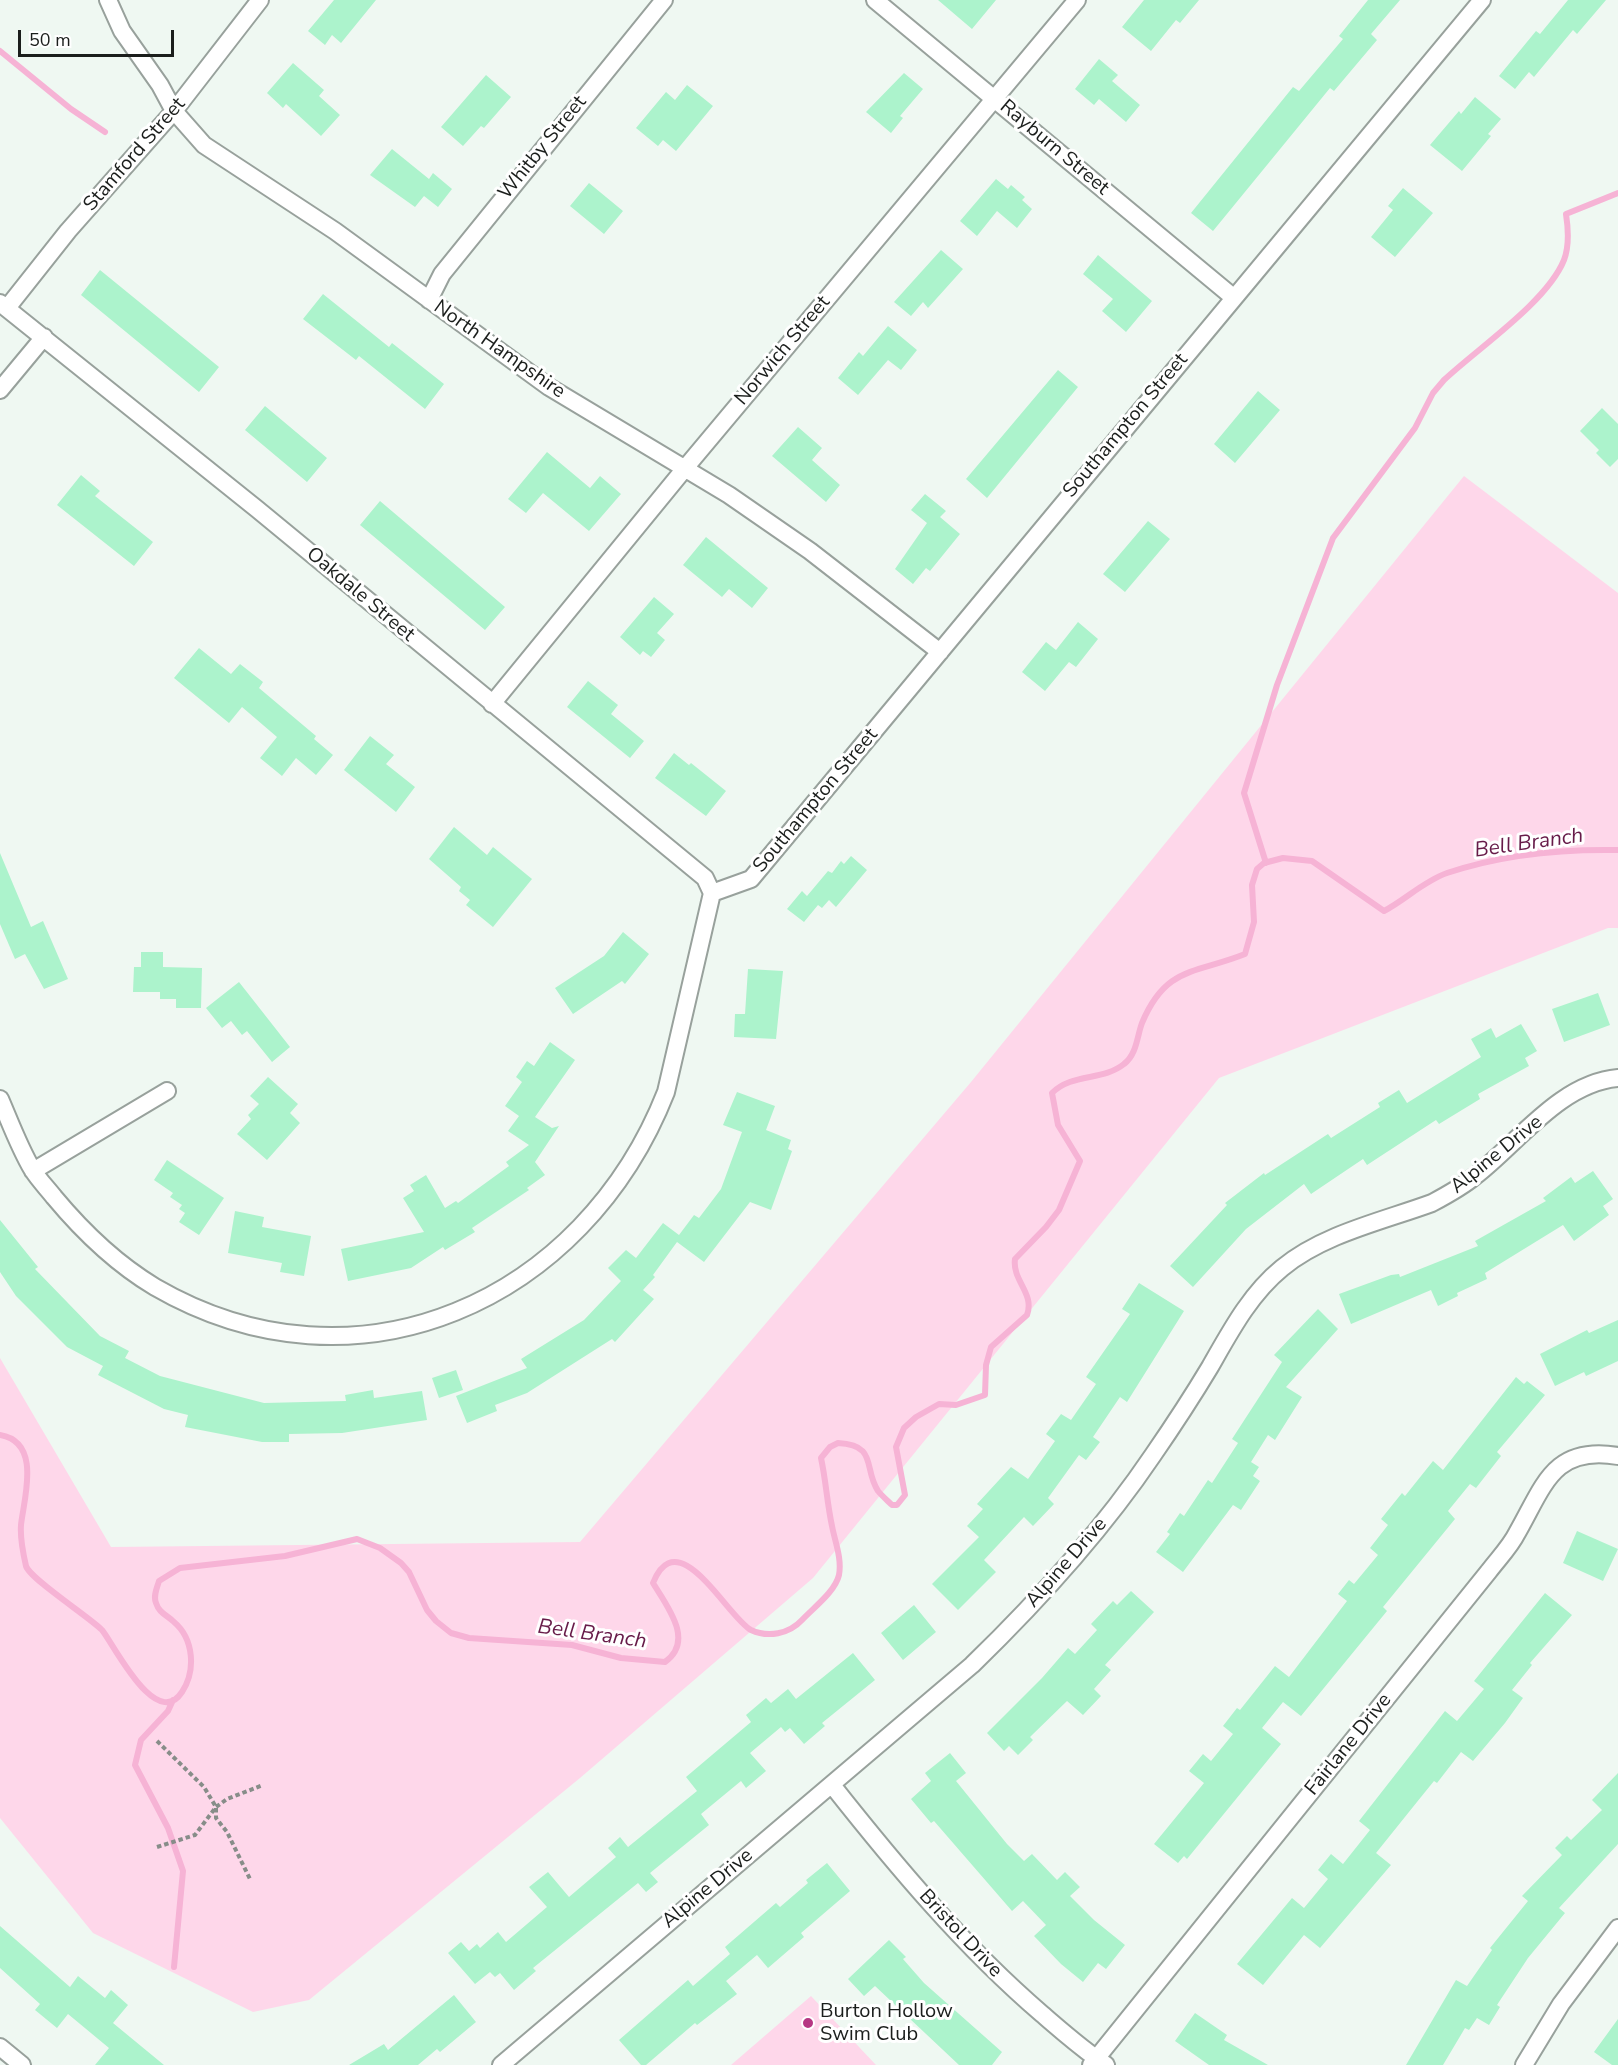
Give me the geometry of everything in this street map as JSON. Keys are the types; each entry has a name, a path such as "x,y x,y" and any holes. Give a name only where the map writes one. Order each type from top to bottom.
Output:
{"street":[{"name":"North Hampshire","path":"108,0 122,31 160,85 174,111 204,145 287,198 549,387 686,467 810,551 940,652"},
{"name":"Stamford Street","path":"3,305 174,111 260,0"},
{"name":"Whitby Street","path":"429,300 442,274 664,0"},
{"name":"Rayburn Street","path":"875,0 1233,297"},
{"name":"Norwich Street","path":"492,704 686,467 1077,0"},
{"name":"Southampton Street","path":"712,893 751,879 1233,297 1384,121 1482,0"},
{"name":"Oakdale Street","path":"3,305 257,508 705,878 712,893"},
{"path":"0,390 44,337"},
{"path":"0,1099 33,1171 73,1221 118,1262 171,1296 232,1320 287,1332 353,1334 408,1327 467,1308 516,1281 561,1247 599,1207 638,1152 666,1092 712,893"},
{"name":"Alpine Drive","path":"501,2065 972,1665 1066,1568 1147,1464 1248,1304 1283,1266 1317,1246 1448,1195 1476,1175 1574,1093 1598,1082 1618,1078"},
{"path":"33,1171 166,1091"},
{"name":"Fairlane Drive","path":"1098,2063 1489,1571 1516,1535 1547,1480 1576,1456 1596,1452 1618,1456"},
{"name":"Bristol Drive","path":"832,1785 969,1946 996,1974 1098,2063"},
{"path":"1524,2065 1561,2004 1618,1928"},
{"path":"0,2047 22,2065"}],"path":[{"path":"158,1741 204,1786 216,1807 216,1818 228,1832 250,1879"},
{"path":"157,1847 195,1835 216,1807 227,1799 263,1785"}],"shaded area":[{"path":"1464,476 1618,593 1618,928 1608,928 1219,1078 813,1578 580,1778 309,2000 253,2012 93,1933 0,1818 0,1358 111,1547 580,1542 971,1082"},
{"name":"Burton Hollow Swim Club","path":"811,1996 876,2065 731,2065"}],"building":[{"path":"334,0 376,0 341,43 332,35 325,45 308,31"},
{"path":"938,0 996,0 972,29"},
{"path":"1144,0 1199,0 1180,23 1176,20 1151,51 1122,27"},
{"path":"1368,0 1400,0 1371,34 1377,40 1334,91 1330,88 1213,231 1191,213 1293,87 1299,91 1343,39 1339,36"},
{"path":"1568,0 1606,0 1577,34 1573,30 1534,77 1529,72 1515,89 1499,76 1536,31 1540,34"},
{"path":"1099,59 1118,75 1112,81 1140,105 1126,122 1099,99 1094,105 1075,89"},
{"path":"293,63 324,90 319,96 340,115 321,136 286,104 283,108 267,93"},
{"path":"904,73 923,89 900,116 903,118 891,133 866,112"},
{"path":"486,75 511,97 484,128 481,126 463,146 441,127"},
{"path":"687,85 713,106 676,151 663,140 658,146 636,128 666,92 675,100"},
{"path":"1475,97 1501,119 1488,134 1491,136 1462,171 1430,145 1459,111 1461,114"},
{"path":"392,149 429,179 433,173 452,189 438,207 424,196 415,207 370,175"},
{"path":"996,179 1008,189 1011,185 1025,197 1022,200 1032,209 1017,228 997,211 977,236 960,221"},
{"path":"589,183 623,211 604,234 570,206"},
{"path":"1403,188 1433,213 1395,257 1371,237 1393,210 1388,206"},
{"path":"941,250 963,269 928,308 923,302 911,316 894,302"},
{"path":"1098,255 1152,301 1126,332 1102,311 1113,299 1083,274"},
{"path":"100,270 219,367 199,392 81,295"},
{"path":"323,294 389,347 392,343 444,384 425,409 359,356 356,360 303,319"},
{"path":"888,326 917,350 901,370 888,360 858,395 838,378 859,352 863,356"},
{"path":"1058,370 1078,387 987,498 966,479"},
{"path":"1258,391 1280,410 1235,463 1214,444"},
{"path":"265,406 327,458 307,482 245,430"},
{"path":"1602,408 1618,424 1618,459 1610,467 1596,453 1599,450 1580,431"},
{"path":"798,427 822,448 812,460 840,485 826,502 772,456"},
{"path":"547,452 590,488 600,476 621,494 589,531 543,493 526,513 508,499"},
{"path":"81,475 100,491 95,496 153,542 134,566 57,505"},
{"path":"925,494 946,511 940,517 960,534 930,571 926,568 913,584 895,569 927,523 911,510"},
{"path":"380,501 505,607 485,630 360,525"},
{"path":"1148,521 1170,539 1125,592 1103,574"},
{"path":"706,537 768,588 752,608 729,589 722,597 683,565"},
{"path":"654,597 674,614 657,633 665,640 651,657 643,651 640,655 620,637"},
{"path":"1078,622 1098,639 1076,667 1069,662 1045,691 1022,672 1046,642 1056,650"},
{"path":"199,648 231,674 240,664 263,682 259,688 316,736 314,739 333,755 316,775 296,758 282,776 260,758 277,737 242,707 229,723 174,678"},
{"path":"588,681 618,705 611,714 644,741 630,758 567,707"},
{"path":"370,736 394,755 386,764 415,787 396,812 344,770"},
{"path":"674,753 689,765 691,763 726,791 706,816 655,778"},
{"path":"454,827 487,855 493,847 532,879 493,927 466,905 470,900 459,891 461,887 429,859"},
{"path":"0,853 31,927 43,921 68,979 44,989 25,954 15,959 0,924"},
{"path":"851,856 867,870 836,907 829,900 822,908 818,905 804,922 787,909 802,891 807,896 828,871 832,873 841,861 844,864"},
{"path":"623,932 649,954 625,984 622,981 573,1014 555,988 604,956"},
{"path":"141,952 163,952 163,967 202,968 201,1008 176,1008 176,999 160,999 160,992 133,992 134,967 141,967"},
{"path":"748,969 783,971 776,1039 734,1037 735,1014 745,1014"},
{"path":"239,982 290,1047 272,1062 247,1031 242,1035 231,1021 222,1028 206,1008"},
{"path":"1598,993 1610,1025 1564,1042 1552,1009"},
{"path":"1521,1024 1537,1051 1525,1058 1529,1066 1478,1094 1480,1099 1439,1124 1436,1120 1367,1165 1363,1159 1311,1194 1304,1184 1246,1229 1193,1287 1170,1266 1227,1205 1225,1203 1264,1173 1265,1175 1328,1134 1331,1138 1380,1107 1378,1103 1399,1090 1407,1103 1481,1057 1471,1039 1491,1028 1496,1038"},
{"path":"550,1042 575,1060 535,1117 552,1128 559,1126 535,1162 545,1175 527,1188 529,1190 472,1228 475,1232 445,1250 443,1247 411,1268 348,1281 341,1249 424,1232 403,1198 414,1191 410,1185 426,1175 445,1208 456,1201 458,1203 509,1166 506,1162 529,1145 508,1131 519,1116 505,1106 522,1082 516,1077 527,1061 534,1066"},
{"path":"268,1077 298,1104 290,1113 300,1123 267,1160 237,1134 251,1119 248,1115 259,1104 250,1096"},
{"path":"737,1092 775,1106 766,1130 791,1140 788,1149 792,1151 771,1210 750,1202 704,1262 677,1242 653,1275 655,1277 643,1290 654,1299 615,1342 612,1339 527,1393 495,1405 497,1411 467,1423 456,1396 527,1368 521,1359 584,1320 621,1281 608,1268 626,1250 636,1258 663,1223 679,1235 694,1215 699,1218 721,1189 742,1132 723,1125"},
{"path":"167,1160 224,1198 199,1235 179,1222 185,1213 179,1209 182,1205 170,1197 173,1193 154,1180"},
{"path":"1593,1171 1613,1199 1603,1206 1609,1215 1574,1241 1563,1225 1485,1273 1487,1279 1457,1293 1458,1296 1438,1306 1431,1290 1351,1324 1339,1294 1391,1275 1399,1274 1400,1277 1478,1246 1475,1241 1546,1201 1543,1198 1571,1177 1575,1183"},
{"path":"235,1211 264,1217 262,1227 311,1236 304,1276 280,1272 282,1263 228,1253"},
{"path":"0,1220 38,1267 35,1269 100,1336 129,1351 125,1358 160,1376 264,1403 346,1401 345,1395 373,1390 374,1398 422,1391 427,1420 342,1433 289,1434 289,1442 262,1442 185,1427 188,1415 164,1409 98,1375 103,1366 67,1347 16,1296 0,1272"},
{"path":"1139,1283 1184,1311 1127,1402 1120,1397 1093,1437 1100,1442 1086,1460 1079,1455 1048,1498 1054,1504 1033,1526 1024,1517 984,1560 996,1572 958,1610 932,1584 979,1537 967,1526 983,1509 977,1504 1011,1467 1028,1479 1055,1441 1046,1434 1061,1414 1071,1420 1096,1384 1086,1377 1130,1314 1122,1309"},
{"path":"1318,1309 1338,1329 1286,1387 1302,1397 1275,1440 1268,1435 1251,1462 1259,1467 1253,1476 1260,1481 1241,1510 1233,1505 1183,1572 1156,1552 1170,1534 1167,1532 1180,1513 1184,1516 1208,1480 1212,1483 1238,1443 1232,1439 1282,1362 1274,1355"},
{"path":"1618,1320 1618,1361 1586,1376 1584,1372 1555,1386 1540,1354 1587,1330 1589,1333"},
{"path":"456,1370 463,1390 439,1398 432,1378"},
{"path":"1516,1377 1524,1384 1527,1381 1545,1395 1497,1452 1501,1456 1476,1488 1470,1484 1448,1511 1455,1519 1383,1607 1387,1611 1301,1716 1283,1702 1262,1728 1281,1744 1187,1859 1184,1856 1178,1863 1154,1844 1204,1783 1189,1771 1203,1754 1211,1761 1233,1734 1223,1726 1237,1708 1240,1710 1275,1666 1289,1677 1347,1601 1338,1594 1349,1580 1354,1584 1378,1555 1370,1548 1388,1525 1381,1519 1402,1493 1405,1496 1433,1461 1443,1470"},
{"path":"1577,1531 1618,1549 1603,1581 1563,1563"},
{"path":"1131,1591 1154,1612 1105,1665 1111,1670 1094,1689 1101,1696 1083,1715 1067,1701 1030,1737 1033,1740 1018,1755 1009,1746 1004,1751 987,1733 1042,1678 1068,1648 1075,1654 1097,1630 1091,1624 1113,1601 1117,1605"},
{"path":"1545,1593 1572,1615 1530,1663 1532,1665 1512,1690 1523,1698 1473,1761 1461,1752 1437,1783 1434,1781 1421,1797 1376,1853 1391,1865 1320,1948 1304,1935 1263,1985 1237,1964 1292,1898 1304,1908 1328,1879 1318,1870 1331,1854 1343,1864 1370,1830 1359,1821 1445,1711 1457,1721 1484,1689 1474,1681"},
{"path":"914,1605 936,1632 903,1660 881,1633"},
{"path":"853,1653 875,1680 822,1723 825,1726 804,1744 790,1728 785,1732 781,1727 750,1753 766,1771 746,1788 741,1781 701,1814 709,1825 650,1873 658,1882 646,1892 638,1883 533,1968 536,1971 514,1990 500,1973 495,1977 490,1972 475,1984 448,1953 461,1942 469,1951 477,1944 480,1948 498,1932 506,1942 547,1907 529,1887 548,1872 569,1897 616,1857 608,1848 620,1837 628,1847 697,1791 686,1777 751,1722 746,1715 766,1698 771,1703 788,1689 796,1699"},
{"path":"950,1753 966,1773 956,1781 1007,1844 1024,1861 1032,1854 1057,1880 1065,1872 1080,1887 1070,1896 1094,1920 1125,1945 1106,1969 1098,1963 1083,1982 1061,1964 1034,1936 1046,1925 1023,1901 1012,1911 934,1821 931,1823 911,1799 931,1781 925,1773"},
{"path":"1618,1773 1618,1844 1559,1908 1565,1913 1528,1958 1497,2005 1500,2007 1489,2025 1477,2018 1469,2030 1465,2028 1443,2065 1406,2065 1456,1980 1467,1986 1492,1950 1490,1948 1528,1901 1522,1896 1562,1855 1555,1848 1567,1836 1571,1840 1602,1810 1592,1800"},
{"path":"827,1863 850,1891 801,1933 804,1937 768,1968 757,1955 726,1981 737,1994 697,2025 695,2023 646,2065 641,2065 619,2040 688,1980 693,1986 730,1954 725,1947 776,1903 780,1907 808,1883 806,1880"},
{"path":"0,1926 70,1987 78,1976 105,1998 111,1990 128,2005 113,2023 164,2065 95,2065 109,2048 68,2014 57,2028 35,2010 40,2004 0,1968"},
{"path":"889,1940 906,1957 903,1959 924,1983 1002,2052 992,2065 959,2065 875,1986 864,1996 848,1979"},
{"path":"454,1995 476,2022 440,2052 437,2049 418,2065 349,2065 384,2044 388,2050"},
{"path":"1195,2013 1227,2035 1224,2040 1268,2065 1209,2065 1175,2041"},
{"path":"1618,2019 1618,2065 1612,2065 1594,2052"}],"waterway":[{"path":"0,51 71,109 105,132"},
{"path":"1266,863 1244,793 1277,685 1333,538 1415,428 1433,393 1444,380 1528,308 1555,276 1567,249 1566,214 1618,193"},
{"name":"Bell Branch","path":"0,1435 13,1440 21,1448 26,1459 27,1487 21,1525 26,1566 38,1580 102,1630 136,1681 160,1701 172,1701 182,1692 189,1675 191,1656 186,1637 181,1629 159,1609 156,1603 155,1595 159,1581 180,1568 285,1556 357,1539 380,1548 401,1563 409,1572 427,1610 436,1621 451,1633 469,1638 572,1645 621,1658 665,1662 674,1654 678,1644 678,1634 676,1623 653,1583 663,1566 676,1562 689,1567 703,1578 741,1622 751,1630 771,1634 791,1629 833,1588 839,1575 839,1556 830,1517 821,1458 830,1447 838,1443 859,1448 867,1459 878,1491 892,1505 897,1505 905,1495 896,1447 904,1428 916,1417 939,1404 956,1405 985,1395 986,1365 991,1347 1027,1315 1029,1307 1026,1293 1017,1274 1015,1259 1059,1210 1080,1161 1058,1125 1052,1093 1069,1082 1107,1073 1124,1064 1132,1055 1142,1023 1151,1004 1172,981 1245,954 1254,922 1252,885 1257,869 1264,863 1283,858 1312,861 1384,911 1430,881 1467,867 1532,854 1618,850"},
{"path":"173,1700 168,1711 141,1740 135,1765 168,1828 183,1871 174,1967"}],"place":[{"name":"Burton Hollow Swim Club","path":"808,2023"}]}
